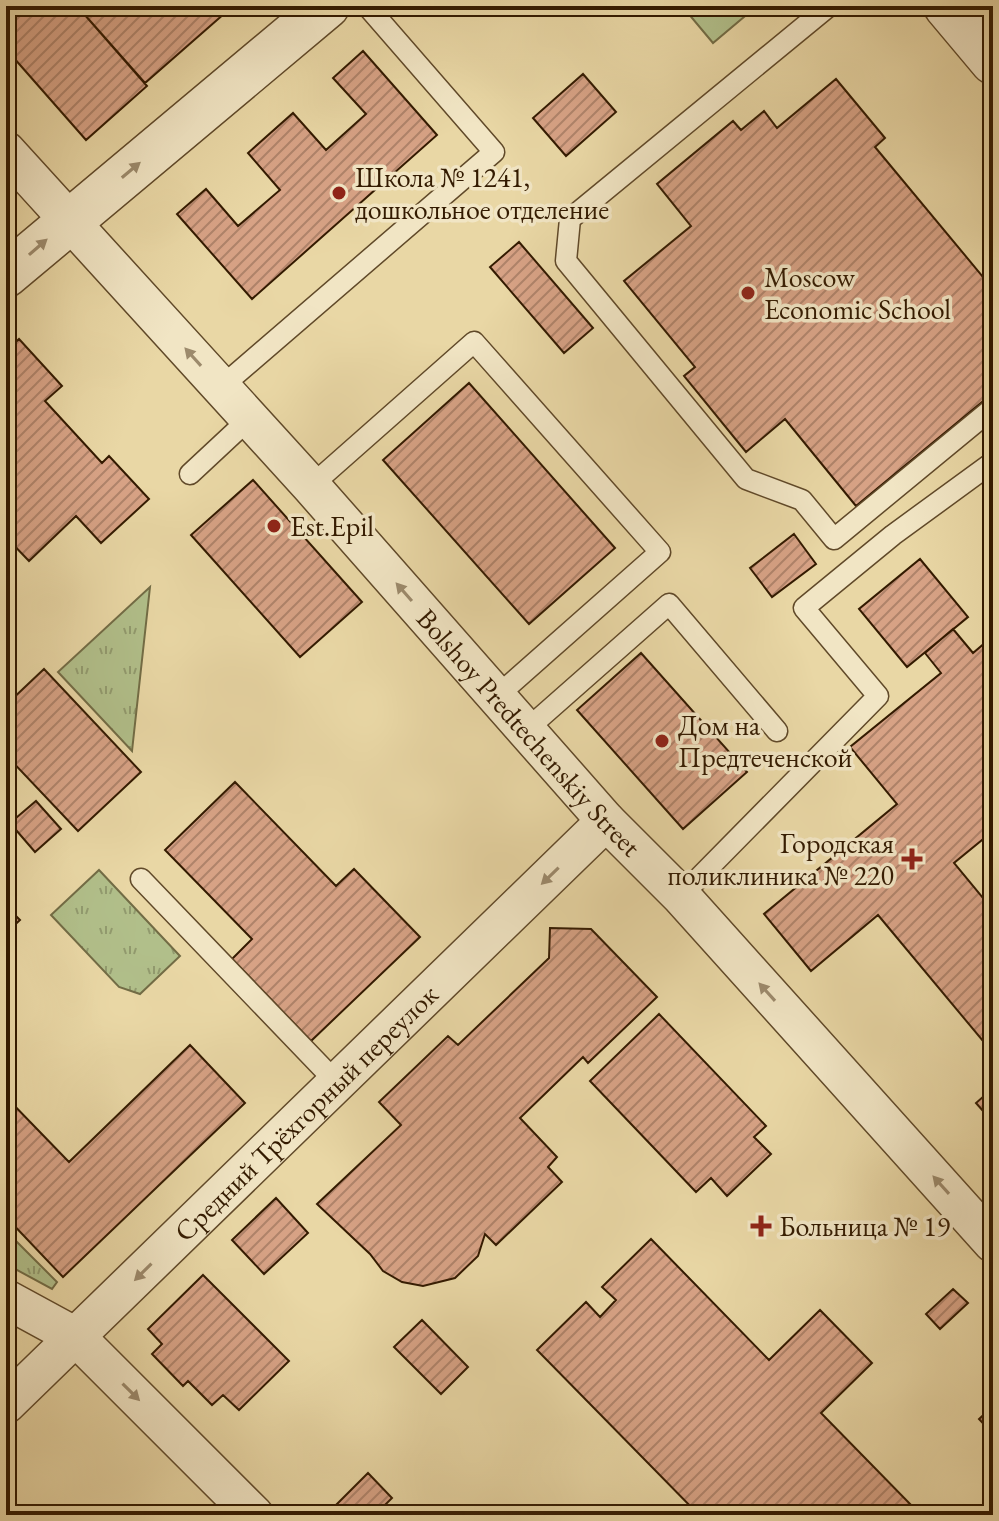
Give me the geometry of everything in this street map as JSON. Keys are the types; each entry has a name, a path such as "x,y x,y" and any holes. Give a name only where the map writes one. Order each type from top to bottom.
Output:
{"street":[{"path":"6,275 327,6"},
{"path":"946,6 993,62"},
{"name":"Bolshoy Predtechenskiy Street","path":"6,151 311,486 606,821 681,896 993,1243"},
{"name":"Средний Трёхгорный переулок","path":"6,1404 606,821"},
{"path":"6,1299 76,1337 254,1515"}],"lane":[{"path":"220,388 494,152 367,6"},
{"path":"829,6 570,219 566,261 746,479 802,500 834,539 993,408"},
{"path":"311,486 474,342 660,552 496,697"},
{"path":"190,474 249,419"},
{"path":"681,896 878,696 804,608 893,535 993,462"},
{"path":"525,731 669,604 777,731"},
{"path":"141,879 336,1082"}],"green space":[{"path":"682,6 757,6 713,43"},
{"path":"150,587 132,751 58,672"},
{"path":"99,870 180,956 140,994 119,987 51,915"},
{"path":"6,1231 57,1282 52,1289 6,1264"}],"building":[{"path":"6,6 77,6 147,86 86,140 6,49"},
{"path":"77,6 233,6 145,83"},
{"path":"363,51 437,135 252,299 177,214 206,189 238,226 280,190 248,153 293,113 326,150 366,114 333,78"},
{"path":"583,74 616,112 566,156 533,118"},
{"path":"836,79 885,138 875,147 993,289 993,393 856,506 785,419 746,452 684,376 695,367 624,281 691,226 657,184 733,121 741,130 764,111 777,128"},
{"path":"519,242 593,328 564,353 490,267"},
{"path":"19,339 62,386 45,401 102,463 109,456 149,499 101,543 76,516 29,561 6,537 6,351"},
{"path":"469,383 615,548 529,624 383,460"},
{"path":"253,480 362,602 300,657 191,535"},
{"path":"794,534 816,564 772,597 750,568"},
{"path":"920,559 968,617 907,667 859,609"},
{"path":"953,629 973,653 993,636 993,831 954,863 993,910 993,1053 878,915 811,971 764,914 897,804 850,747 941,673 925,653"},
{"name":"Дом на Предтеченской","path":"641,653 747,772 683,829 577,710"},
{"path":"44,669 141,772 78,831 6,755 6,705"},
{"path":"235,782 336,886 354,869 420,937 311,1041 232,959 252,939 165,850"},
{"path":"36,801 61,829 35,852 10,823"},
{"path":"6,906 20,920 6,933"},
{"path":"550,928 591,929 657,997 588,1063 583,1057 520,1118 557,1157 548,1167 562,1182 496,1245 485,1234 478,1256 455,1278 423,1286 402,1282 383,1271 370,1254 317,1204 401,1125 379,1102 448,1036 458,1045 549,958"},
{"path":"659,1014 766,1126 754,1137 771,1154 727,1196 711,1178 696,1192 590,1081"},
{"path":"190,1045 245,1103 63,1277 6,1217 6,1097 69,1162"},
{"path":"993,1076 991,1120 976,1103 992,1089 986,1082"},
{"path":"276,1198 308,1233 264,1274 232,1240"},
{"path":"651,1239 769,1360 820,1310 872,1363 821,1413 915,1509 909,1515 699,1515 537,1350 586,1302 600,1317 616,1300 602,1287"},
{"path":"203,1275 289,1361 239,1410 223,1395 212,1405 188,1381 183,1386 152,1354 162,1344 148,1329"},
{"path":"953,1289 968,1303 940,1329 926,1314"},
{"path":"422,1320 468,1367 441,1394 394,1347"},
{"path":"993,1406 993,1434 979,1419"},
{"path":"368,1473 392,1498 375,1515 339,1515 332,1509"}],"place":[{"name":"Школа № 1241, дошкольное отделение","path":"339,193"},
{"name":"Moscow Economic School","path":"748,293"},
{"name":"Est.Epil","path":"274,526"},
{"name":"Дом на Предтеченской","path":"662,741"},
{"name":"Городская поликлиника № 220","path":"912,859"},
{"name":"Больница № 19","path":"761,1226"}]}
